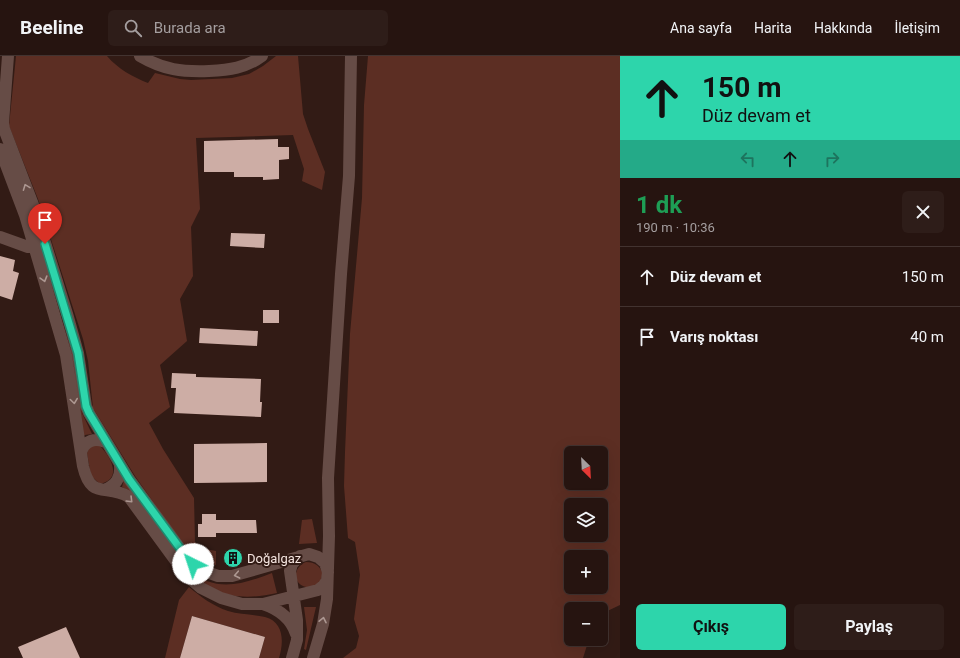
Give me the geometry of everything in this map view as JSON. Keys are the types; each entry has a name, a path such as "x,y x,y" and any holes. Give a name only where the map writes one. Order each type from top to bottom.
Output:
{"street":[{"path":"0,65 1,56"},
{"path":"8,56 3,138 35,210 40,245 66,356 85,476 92,486 124,494 129,497 190,579 210,593 228,600 249,604 263,604 295,597 322,588 327,580 328,572 321,558 315,555 303,555 294,561 290,571 291,584 295,597 298,620 297,640 292,658"},
{"path":"140,56 164,67 187,72 234,69 253,62 262,56"},
{"path":"313,658 326,607 329,536 328,478 348,176 352,56"},
{"path":"0,149 25,215 40,245 68,317 78,353 86,406 89,413 120,466 193,564 204,572 218,576 232,576 303,555 323,546 329,536"},
{"path":"0,237 24,246 40,245"},
{"path":"81,452 83,447 91,440 106,442"},
{"path":"105,490 116,484 120,474 120,466"},
{"path":"263,604 276,609 285,616 293,628 297,640"}],"shaded area":[{"path":"16,56 107,56 126,72 148,83 155,73 191,80 232,78 249,74 276,56 298,56 303,114 325,172 322,190 302,181 304,169 293,135 196,138 200,209 191,227 193,276 180,299 187,341 160,365 170,407 149,423 163,449 194,498 195,542 200,548 216,551 216,565 199,560 191,553 135,476 93,408 88,361 83,339 38,199 9,126"},
{"path":"368,56 620,56 620,605 608,611 608,602 564,602 564,646 587,646 583,658 343,658 356,648 359,636 354,619 360,575 355,542 348,538 344,486 350,334 362,198 364,105"},
{"path":"75,373 82,413 92,434 82,437 73,375"},
{"path":"90,446 100,446 108,456 113,467 111,478 100,484 91,476 87,453"},
{"path":"124,480 188,569 198,577 218,584 228,584 250,581 272,573 277,593 252,597 230,595 209,587 199,580 188,571 130,492 122,487"},
{"path":"312,519 317,543 299,544 302,520"},
{"path":"306,562 317,565 323,574 319,584 308,587 298,583 296,579 297,571 302,564"},
{"path":"189,587 217,607 237,613 265,617 276,623 282,639 279,658 259,658 265,637 192,616 180,658 165,658 179,600"},
{"path":"304,607 316,607 306,650 304,649 307,630"}],"building":[{"path":"278,139 278,147 289,147 289,159 279,160 279,179 263,180 263,177 234,177 234,172 204,172 204,141"},
{"path":"231,233 265,234 264,248 230,246"},
{"path":"0,256 15,260 13,271 19,273 12,300 0,296"},
{"path":"263,310 279,310 279,323 263,323"},
{"path":"200,328 258,331 257,346 199,343"},
{"path":"172,373 196,374 196,377 261,379 261,417 174,413 176,388 171,388"},
{"path":"267,443 267,482 194,483 194,444"},
{"path":"202,514 216,514 216,520 256,520 257,533 216,533 216,537 198,537 198,524 202,524"},
{"name":"Doğalgaz","path":"227,553 239,554 239,563 226,563"},
{"path":"192,616 265,637 259,658 180,658"},
{"path":"66,627 80,658 23,658 18,647"}],"place":[{"name":"Doğalgaz","path":"233,558"}],"route":[{"path":"45,244 78,353 86,406 89,413 129,479 193,564"}]}
